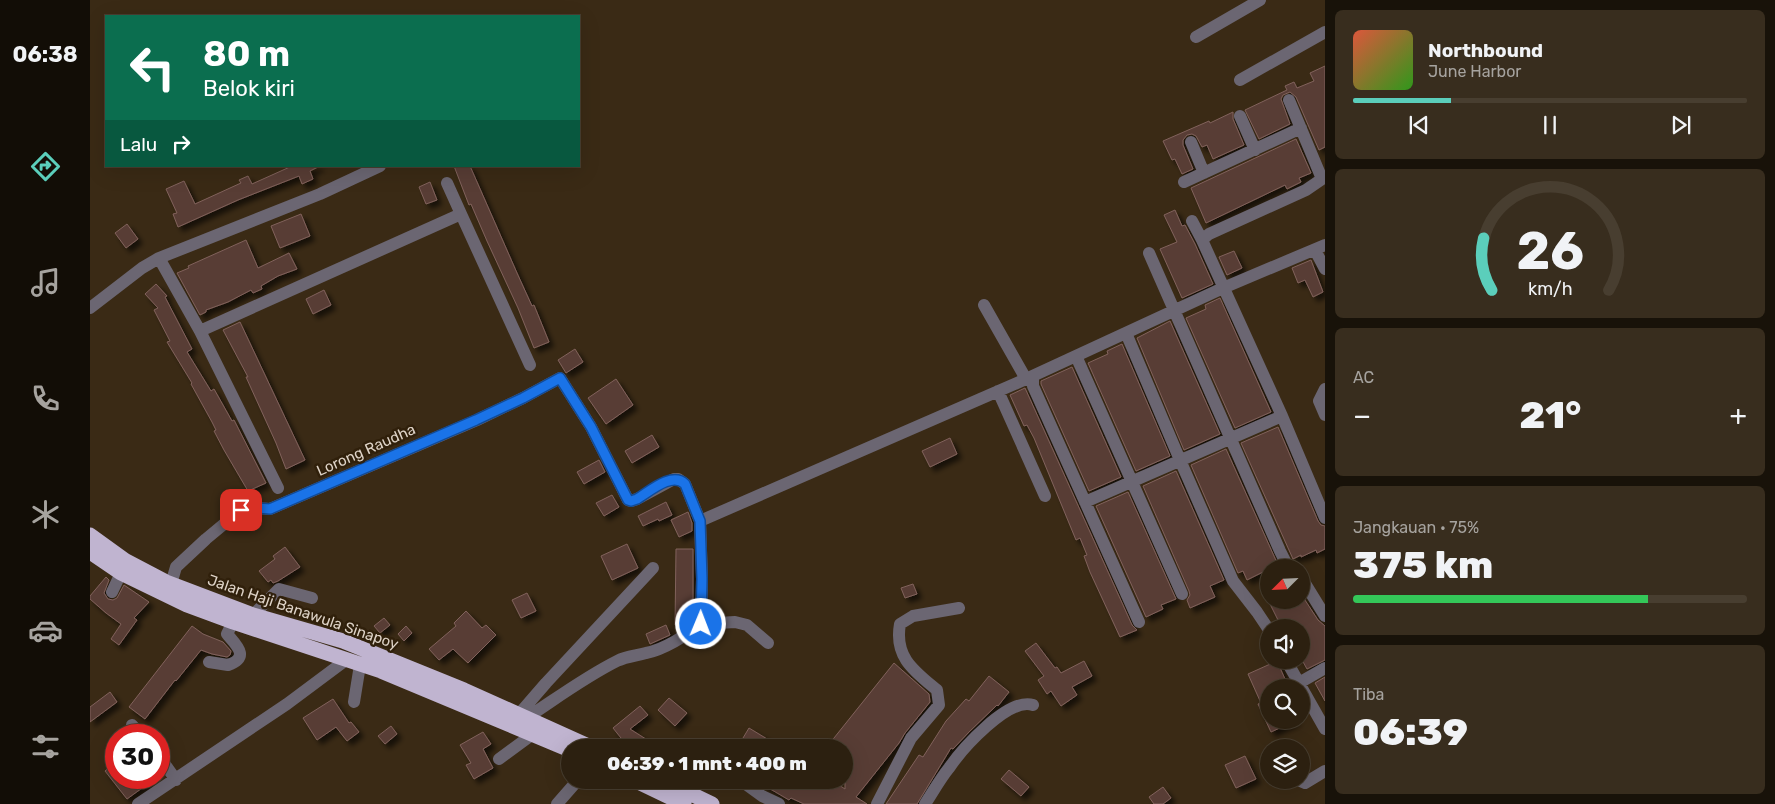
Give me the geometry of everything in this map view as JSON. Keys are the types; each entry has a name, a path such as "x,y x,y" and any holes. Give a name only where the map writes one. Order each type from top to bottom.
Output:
{"highway":[{"name":"Jalan Haji Banawula Sinapoy","path":"90,535 126,561 171,584 253,615 343,641 524,715 574,739"},
{"name":"Jalan Haji Banawula Sinapoy","path":"90,552 121,573 187,605 394,676 561,746"},
{"path":"653,789 684,804"},
{"path":"681,789 712,804"}],"street":[{"path":"1196,37 1260,0"},
{"path":"1240,80 1325,32"},
{"path":"1202,240 1209,234 1306,190 1323,178 1289,100"},
{"path":"1240,116 1255,150"},
{"path":"1184,182 1301,128"},
{"path":"1190,142 1204,174"},
{"path":"90,308 142,268 159,258 320,194 378,167"},
{"path":"447,183 530,364"},
{"path":"200,331 461,214"},
{"path":"1192,221 1282,416 1325,518"},
{"path":"701,624 700,521 1029,378 1223,288 1320,248 1325,270"},
{"path":"1149,253 1284,559"},
{"path":"159,258 200,331 278,488"},
{"path":"984,306 1033,386 1139,622"},
{"path":"1126,333 1233,581 1262,619"},
{"path":"1076,356 1182,594"},
{"name":"Lorong Raudha","path":"171,584 176,567 206,539 246,507 270,509 278,506 476,420 560,378 591,427 628,500 637,499 665,482 678,479 685,484 700,521"},
{"path":"1325,389 1319,401 1325,416"},
{"path":"998,391 1045,496"},
{"path":"1086,502 1282,416"},
{"path":"524,715 562,665 653,568"},
{"path":"112,592 121,573"},
{"path":"253,615 279,589 312,598"},
{"path":"1310,592 1325,616"},
{"path":"877,804 911,738 939,705 937,690 914,671 901,651 897,638 900,624 913,616 959,608"},
{"path":"209,662 228,665 238,660 240,650 227,634 233,622"},
{"path":"524,715 627,656 655,650 701,624 735,622 747,625 768,643"},
{"path":"138,804 287,704 346,660"},
{"path":"354,702 360,665"},
{"path":"1306,679 1325,668"},
{"path":"1310,702 1325,729"},
{"path":"925,804 949,767 998,716 1015,706 1028,703 1033,705"},
{"path":"500,759 533,734"},
{"path":"1310,779 1325,771"},
{"path":"170,772 176,780"},
{"path":"557,804 570,789"},
{"path":"749,789 759,800 779,804"}],"building":[{"path":"1325,66 1325,147 1319,150 1296,97 1290,92 1283,95 1281,99 1290,124 1259,139 1245,110 1287,90 1285,86 1294,82 1297,88 1314,81 1310,73"},
{"path":"1233,112 1233,119 1244,145 1213,159 1207,145 1202,147 1196,136 1192,134 1187,135 1183,140 1183,145 1193,169 1182,174 1175,159 1172,160 1163,141"},
{"path":"1296,139 1311,173 1299,178 1301,182 1287,189 1285,185 1206,223 1191,188"},
{"path":"290,167 318,167 310,171 313,179 302,184 299,176 238,200 178,227 173,214 177,213 166,189 184,181 195,204 241,183 239,180 248,176 252,184"},
{"path":"454,167 470,167 549,342 534,348 471,204 469,205"},
{"path":"430,182 437,200 426,204 419,187"},
{"path":"1175,210 1182,226 1185,225 1195,244 1213,284 1182,298 1160,249 1177,242 1164,215"},
{"path":"301,214 310,236 280,248 271,226"},
{"path":"127,224 138,239 126,248 115,233"},
{"path":"246,240 258,268 289,253 297,269 278,276 261,286 262,289 253,293 251,290 228,302 206,310 206,312 200,315 177,273 189,268 188,266"},
{"path":"1234,251 1242,268 1227,275 1219,257"},
{"path":"1311,260 1323,292 1313,297 1305,280 1298,283 1292,268"},
{"path":"156,284 167,296 165,297 192,349 187,352 211,391 214,389 232,421 234,420 266,483 248,491 224,450 192,383 167,342 170,341 154,310 158,308 145,294"},
{"path":"324,290 331,305 313,314 306,299"},
{"path":"1220,298 1271,412 1235,428 1186,318 1206,309 1205,305"},
{"path":"1170,321 1220,434 1184,450 1137,338"},
{"path":"240,322 305,460 286,469 246,377 248,377 223,330"},
{"path":"1122,344 1170,456 1136,471 1088,363 1108,354 1107,351"},
{"path":"575,349 583,362 566,373 558,360"},
{"path":"1072,367 1121,477 1089,491 1041,384 1041,381"},
{"path":"616,379 633,405 606,424 588,398"},
{"path":"1025,388 1132,625 1137,630 1120,637 1090,572 1084,556 1087,555 1080,538 1076,540 1034,438 1027,425 1024,426 1010,395"},
{"path":"1278,427 1318,521 1321,525 1325,526 1325,549 1317,553 1316,550 1293,559 1241,443"},
{"path":"652,435 659,447 632,463 625,451"},
{"path":"950,438 957,454 930,467 922,451"},
{"path":"1226,449 1275,559 1260,559 1260,574 1247,580 1243,571 1238,573 1191,465"},
{"path":"599,460 605,472 584,484 577,472"},
{"path":"1176,471 1224,580 1210,586 1215,597 1190,608 1187,600 1190,595 1189,591 1143,486"},
{"path":"1128,492 1176,599 1161,605 1163,609 1146,617 1096,506"},
{"path":"612,495 619,507 604,516 596,503"},
{"path":"666,502 672,515 643,526 638,516"},
{"path":"688,512 692,523 692,531 679,537 671,520"},
{"path":"627,544 638,568 612,580 601,556"},
{"path":"285,547 300,567 278,581 273,583 271,580 268,582 259,571 275,559 273,556"},
{"path":"676,549 693,549 693,620 686,625 675,625"},
{"path":"106,577 109,580 104,593 108,599 113,600 117,598 124,585 149,602 134,618 137,620 119,645 111,639 121,624 90,599 90,596"},
{"path":"913,584 917,594 905,598 901,588"},
{"path":"527,593 536,611 521,618 512,600"},
{"path":"1310,608 1318,620 1325,626 1325,660 1310,668 1310,619 1278,619 1272,609"},
{"path":"466,611 482,628 486,625 496,635 468,663 453,649 439,660 429,649 456,626 454,623"},
{"path":"384,618 390,625 380,633 374,626"},
{"path":"666,625 670,635 650,644 646,634"},
{"path":"192,626 203,634 223,642 231,651 230,655 227,657 201,650 145,719 129,707"},
{"path":"406,626 412,633 404,641 398,634"},
{"path":"1036,643 1061,673 1084,661 1092,676 1072,687 1077,695 1061,706 1051,691 1047,694 1038,680 1044,676 1025,651"},
{"path":"894,663 929,694 930,702 856,797 867,804 804,804 791,798 789,800 770,789 853,789 853,739 833,739"},
{"path":"1260,669 1281,669 1285,679 1260,679 1260,701 1248,674"},
{"path":"989,676 1009,692 998,706 953,749 951,748 917,804 886,804 919,755 923,757 946,721 966,699 969,701"},
{"path":"1325,677 1325,701 1315,683"},
{"path":"110,692 117,702 90,722 90,707"},
{"path":"669,698 687,713 675,726 658,710"},
{"path":"333,699 349,723 351,722 359,732 347,741 336,727 317,740 303,718"},
{"path":"640,706 648,715 630,729 646,739 622,739 613,728"},
{"path":"391,726 397,734 385,744 378,736"},
{"path":"749,728 767,739 742,739"},
{"path":"483,732 491,744 483,749 493,768 474,779 466,765 471,763 460,745"},
{"path":"1245,756 1256,779 1236,788 1225,765"},
{"path":"1009,770 1029,787 1021,796 1001,779"},
{"path":"1163,787 1171,798 1163,804 1154,804 1149,797"},
{"path":"119,789 141,789 127,799"}],"route":[{"path":"241,510 246,507 270,509 300,497 476,420 560,378 591,427 628,500 637,499 665,482 674,479 682,480 685,484 700,521 701,624"}]}
